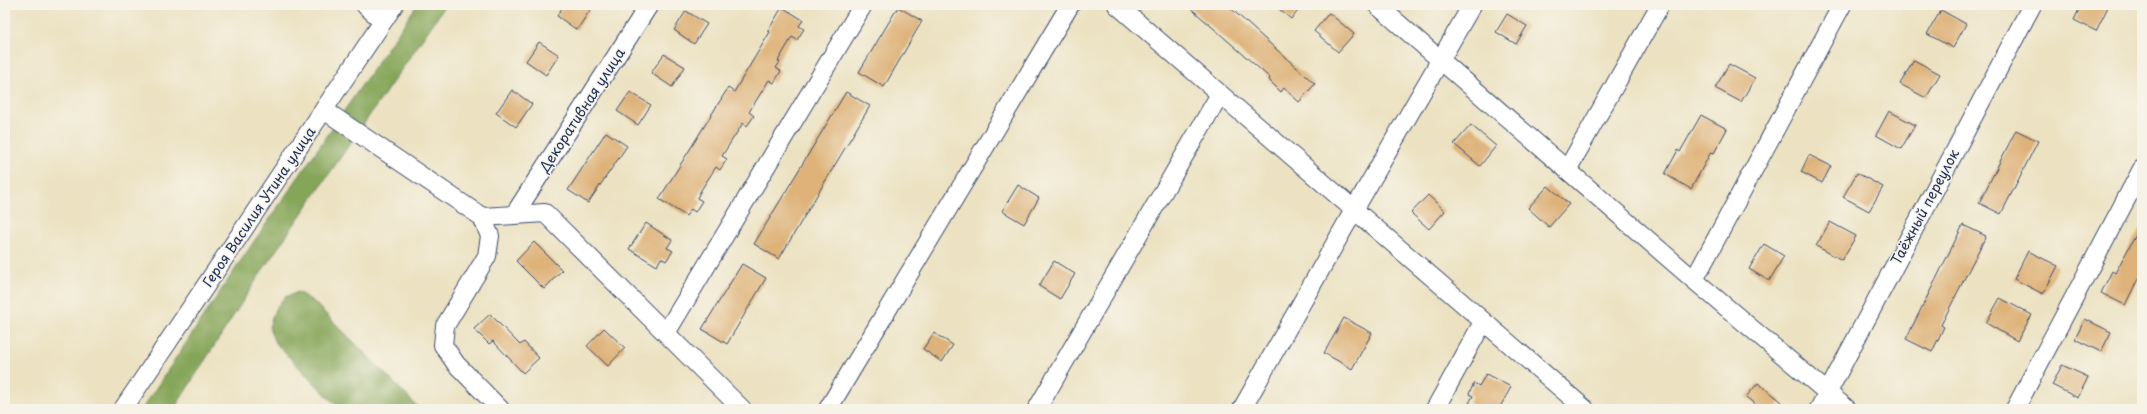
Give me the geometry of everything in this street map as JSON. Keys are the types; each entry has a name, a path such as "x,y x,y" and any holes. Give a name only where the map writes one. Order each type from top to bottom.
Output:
{"street":[{"path":"365,5 384,21"},
{"name":"Героя Василия Утина улица","path":"123,409 394,5"},
{"name":"Декоративная улица","path":"514,215 649,5"},
{"path":"666,333 863,5"},
{"path":"828,409 1070,5"},
{"path":"1117,5 1584,409"},
{"path":"1377,5 1566,170 1847,409"},
{"path":"1242,409 1472,5"},
{"path":"1566,170 1660,5"},
{"path":"1694,280 1842,5"},
{"name":"Таёжный переулок","path":"1819,409 2032,5"},
{"path":"1037,409 1220,94"},
{"path":"324,110 482,217 490,236 487,256 445,326 443,345 456,364 500,409"},
{"path":"2015,409 2142,169"},
{"path":"482,217 545,213 742,409"},
{"path":"1435,409 1483,322"}],"green space":[{"path":"417,5 446,5 262,271 174,409 142,409 242,259"},
{"path":"298,292 314,302 420,409 340,409 275,343 269,327 275,309 285,297"}],"building":[{"path":"564,5 582,5 590,10 577,30 557,16"},
{"path":"1187,5 1227,5 1315,84 1299,102 1284,88 1281,92 1269,80 1270,78"},
{"path":"1274,5 1303,5 1291,19"},
{"path":"2081,5 2109,5 2096,31 2074,20"},
{"path":"782,7 803,20 799,26 804,29 797,40 792,37 778,61 780,62 776,68 781,71 774,83 769,80 749,112 754,116 747,126 743,123 722,156 727,159 720,170 716,167 701,190 697,198 702,201 695,212 691,209 686,216 659,199 728,88 734,92 770,32 768,31"},
{"path":"898,7 922,21 884,87 859,72"},
{"path":"1941,10 1966,24 1953,48 1927,34"},
{"path":"686,11 707,24 694,44 674,30"},
{"path":"1329,13 1354,34 1338,52 1314,31"},
{"path":"1507,14 1527,26 1516,44 1496,32"},
{"path":"539,42 559,55 546,75 526,61"},
{"path":"664,54 685,67 672,87 651,73"},
{"path":"1914,60 1940,74 1926,98 1900,84"},
{"path":"1729,64 1755,78 1741,102 1715,88"},
{"path":"512,90 532,104 516,127 496,113"},
{"path":"630,92 651,105 638,125 617,111"},
{"path":"846,92 870,106 779,259 754,244"},
{"path":"1889,111 1915,125 1901,149 1876,135"},
{"path":"1701,115 1727,129 1714,153 1711,152 1691,189 1665,174 1678,150 1680,152"},
{"path":"1471,125 1496,146 1480,166 1454,144"},
{"path":"2016,130 2038,141 2001,214 1979,203"},
{"path":"606,132 627,146 588,203 568,190"},
{"path":"1809,155 1831,166 1822,183 1801,172"},
{"path":"1857,173 1883,187 1869,211 1843,197"},
{"path":"1018,185 1039,198 1024,224 1002,211"},
{"path":"1548,186 1569,204 1549,227 1528,208"},
{"path":"1428,195 1445,211 1429,229 1411,213"},
{"path":"1830,222 1856,236 1842,260 1816,246"},
{"path":"646,223 672,240 667,248 673,251 666,261 661,258 657,266 629,249"},
{"path":"2142,224 2142,271 2125,305 2101,293 2112,271 2115,273"},
{"path":"1963,225 1986,236 1941,325 1944,327 1932,352 1906,339"},
{"path":"534,242 562,270 544,289 516,261"},
{"path":"1764,244 1784,256 1769,281 1749,269"},
{"path":"2028,251 2058,266 2043,294 2014,279"},
{"path":"1054,261 1075,274 1060,299 1039,286"},
{"path":"742,264 766,278 727,344 702,329"},
{"path":"2000,298 2032,315 2017,341 1986,323"},
{"path":"490,314 520,345 524,342 539,358 523,373 493,341 489,344 474,329"},
{"path":"1344,318 1372,333 1352,369 1324,353"},
{"path":"2085,319 2111,332 2101,352 2075,339"},
{"path":"604,328 625,348 608,366 587,346"},
{"path":"934,333 953,345 942,362 923,349"},
{"path":"2062,365 2088,377 2078,398 2052,385"},
{"path":"1486,374 1511,387 1499,409 1480,409 1469,403 1473,396 1469,394 1474,383 1479,386"},
{"path":"1758,383 1781,401 1775,409 1761,409 1746,397"}]}
